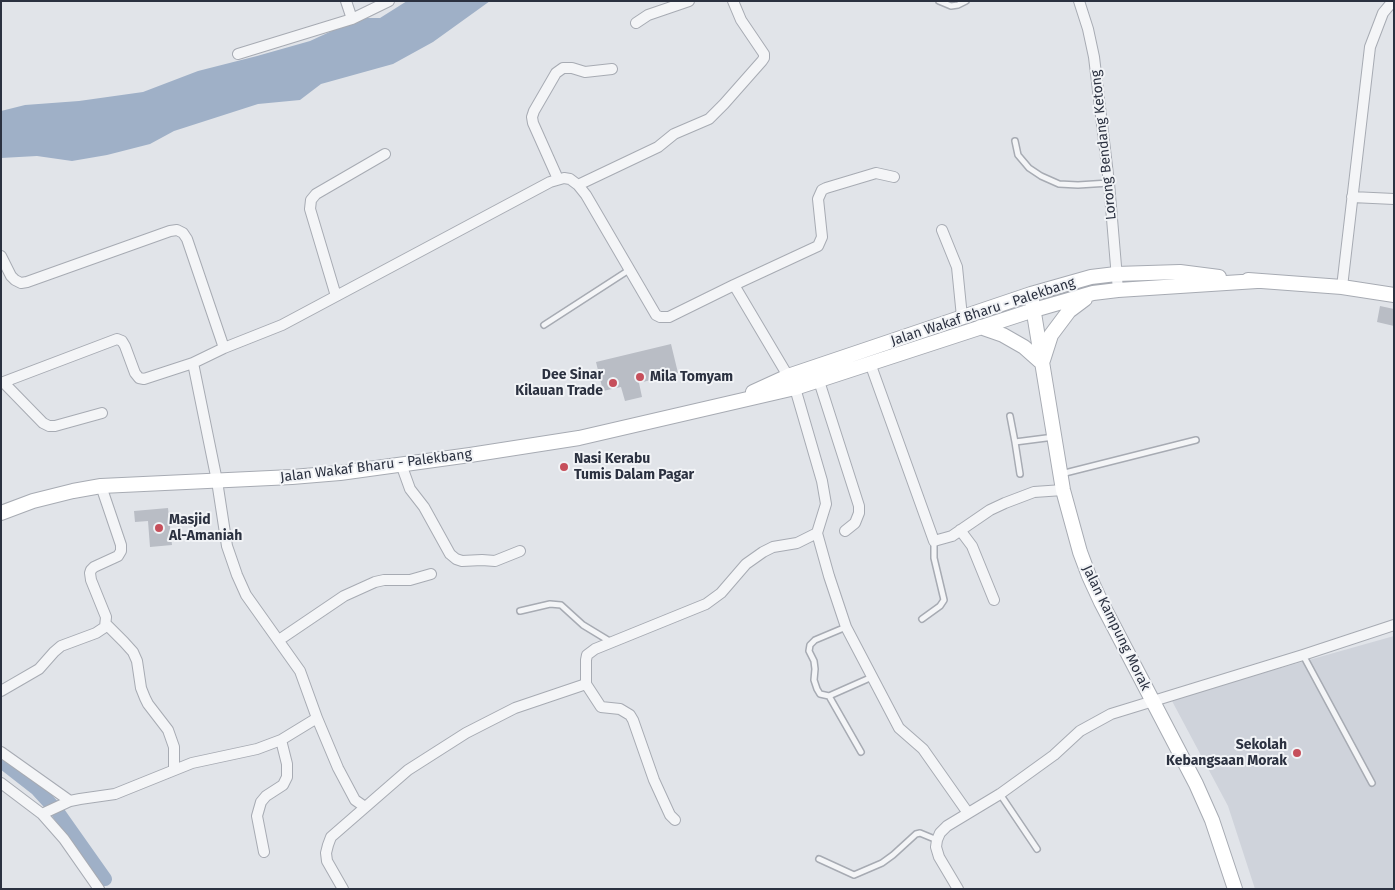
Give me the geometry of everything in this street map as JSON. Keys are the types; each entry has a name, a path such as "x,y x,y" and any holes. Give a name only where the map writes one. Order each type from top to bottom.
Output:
{"main road":[{"name":"Jalan Wakaf Bharu - Palekbang","path":"1,513 33,501 101,486 340,473 578,438 721,406 791,382 962,317 1031,294 1091,277 1116,274 1180,272 1257,281 1342,287 1394,295"},
{"name":"Jalan Wakaf Bharu - Palekbang","path":"791,382 818,381 980,327 1093,294 1118,290 1257,281"},
{"name":"Jalan Kampung Morak","path":"1031,294 1063,490 1080,552 1089,576 1196,784 1212,820 1235,889"},
{"path":"980,327 1003,335 1024,347 1042,363 1051,334 1069,311 1093,294"}],"street":[{"path":"346,1 352,19"},
{"path":"238,54 352,19 389,1"},
{"path":"636,23 648,15 688,1"},
{"path":"578,185 658,147 674,134 709,119 762,61 764,54 740,20 733,1"},
{"name":"Lorong Bendang Ketong","path":"1079,1 1094,57 1109,183 1118,290"},
{"path":"1342,287 1370,47 1383,13 1393,1"},
{"path":"558,179 533,123 534,111 556,73 563,68 572,68 585,72 612,68"},
{"path":"336,296 310,209 311,200 316,194 385,154"},
{"path":"102,413 55,426 48,426 2,382 117,338 125,346 135,373 139,378 144,379 193,363 224,348 282,325 558,179 570,179 578,185 652,311 665,318 818,246 822,237 818,199 822,190 876,173 894,177"},
{"path":"1352,197 1394,199"},
{"path":"1,256 11,276 21,283 177,230 183,233 187,239 224,348"},
{"path":"942,230 957,267 962,317"},
{"path":"734,285 791,382 822,481 826,504 818,533 829,576 846,627 899,728 923,748 968,813"},
{"path":"193,363 217,481 227,546 237,575 246,594 300,671 338,768 355,800 365,807"},
{"path":"870,363 934,541 952,536 990,510 1022,496 1034,492 1063,490"},
{"path":"818,381 859,506 859,513 855,523 845,531"},
{"path":"401,464 410,489 424,507 450,554 456,559 462,561 495,561 520,552"},
{"path":"1,691 39,669 61,646 103,630 106,624 106,617 90,580 90,573 94,567 118,556 121,551 121,545 101,486"},
{"path":"960,530 972,546 994,600"},
{"path":"675,820 670,815 654,780 630,715 620,709 601,707 586,684 585,666 588,655 595,648 706,604 721,593 746,564 763,552 798,543 818,533"},
{"path":"278,640 344,596 375,582 410,580 431,574"},
{"path":"106,624 133,652 137,661 143,693 148,704 168,730 174,746 174,770"},
{"path":"958,889 939,857 936,847 940,833 947,826 1000,794 1054,755 1080,730 1111,714 1394,625"},
{"path":"342,889 327,861 326,852 331,838 408,770 466,733 515,708 586,684"},
{"path":"45,812 80,799 115,794 192,763 257,749 281,740 317,718"},
{"path":"264,852 256,816 261,802 266,796 283,785 287,777 287,764 281,740"},
{"path":"1,752 70,802"},
{"path":"1,783 45,812 99,889"}],"lane":[{"path":"939,1 951,6 966,1"},
{"path":"1015,141 1018,155 1028,168 1041,176 1059,184 1109,183"},
{"path":"544,325 628,270"},
{"path":"1010,416 1020,474"},
{"path":"1014,442 1054,437"},
{"path":"1060,474 1196,440"},
{"path":"922,619 940,606 944,600 934,558 934,541"},
{"path":"520,612 550,604 561,606 583,625 611,642"},
{"path":"846,627 815,640 809,648 814,661 816,689 820,694 829,696 872,677"},
{"path":"1303,655 1372,784"},
{"path":"829,696 861,752"},
{"path":"1000,794 1037,849"},
{"path":"819,859 854,875 882,863 916,834 920,833 937,840"}],"shaded area":[{"name":"Sekolah Kebangsaan Morak","path":"1394,636 1394,889 1255,889 1228,806 1172,701 1181,696"}],"water":[{"path":"407,1 490,1 433,42 393,64 321,84 300,100 258,104 174,131 150,144 107,155 72,161 37,156 1,158 1,111 25,105 79,101 143,92 198,71 310,41 360,18 380,18"}],"building":[{"path":"1380,306 1394,309 1394,326 1377,322"},
{"path":"671,344 678,373 639,383 642,397 625,401 621,387 603,391 596,362"},
{"name":"Masjid Al-Amaniah","path":"168,508 172,545 150,547 148,521 135,522 134,511"}],"waterway":[{"path":"1,761 37,789 57,811 105,879"}],"place":[{"name":"Mila Tomyam","path":"640,377"},
{"name":"Dee Sinar Kilauan Trade","path":"613,383"},
{"name":"Nasi Kerabu Tumis Dalam Pagar","path":"564,467"},
{"name":"Masjid Al-Amaniah","path":"159,528"},
{"name":"Sekolah Kebangsaan Morak","path":"1297,753"}]}
